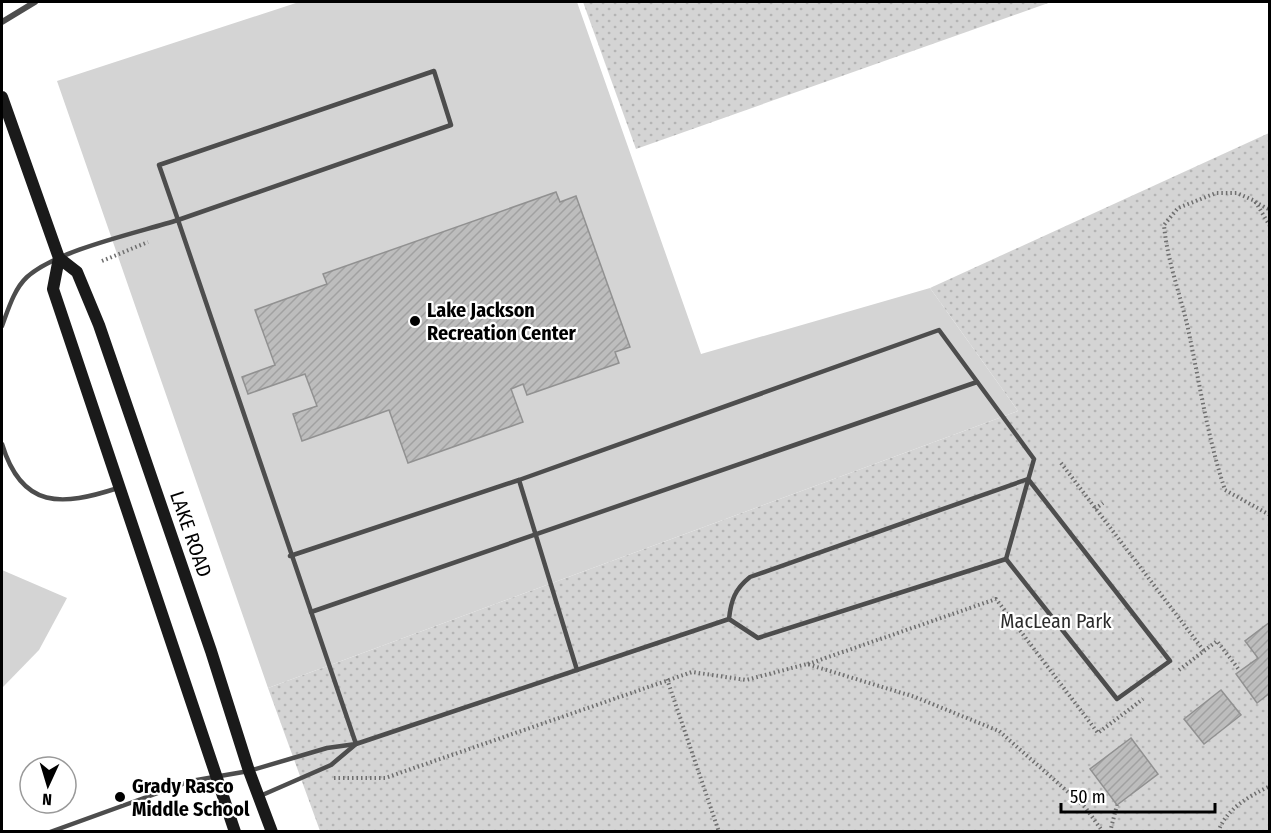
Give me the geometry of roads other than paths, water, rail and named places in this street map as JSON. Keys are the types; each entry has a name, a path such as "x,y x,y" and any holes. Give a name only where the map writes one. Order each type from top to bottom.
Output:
{"street":[{"path":"2,22 35,2"},
{"name":"LAKE ROAD","path":"2,97 59,258 77,272 99,325 211,651 249,771 272,831"},
{"path":"59,258 53,289 235,831"}],"lane":[{"path":"2,326 15,295 27,277 59,258 178,220 451,125 434,71 159,165 178,220 290,556 356,744"},
{"path":"290,556 519,480 939,330 1034,459 1006,559"},
{"path":"311,612 977,382"},
{"path":"2,444 8,464 23,485 48,499 67,501 119,488"},
{"path":"1006,559 1117,699 1170,661 1028,479"},
{"path":"729,620 730,603 738,587 750,577 1028,479"},
{"path":"519,480 577,669"},
{"path":"50,831 191,781 249,771 327,748 356,744 729,620 758,638 1006,559"},
{"path":"260,796 331,765 356,744"}],"place":[{"name":"Lake Jackson Recreation Center","path":"415,321"},
{"name":"Grady Rasco Middle School","path":"120,797"}],"park label":[{"name":"MacLean Park","path":"1056,621"}]}
